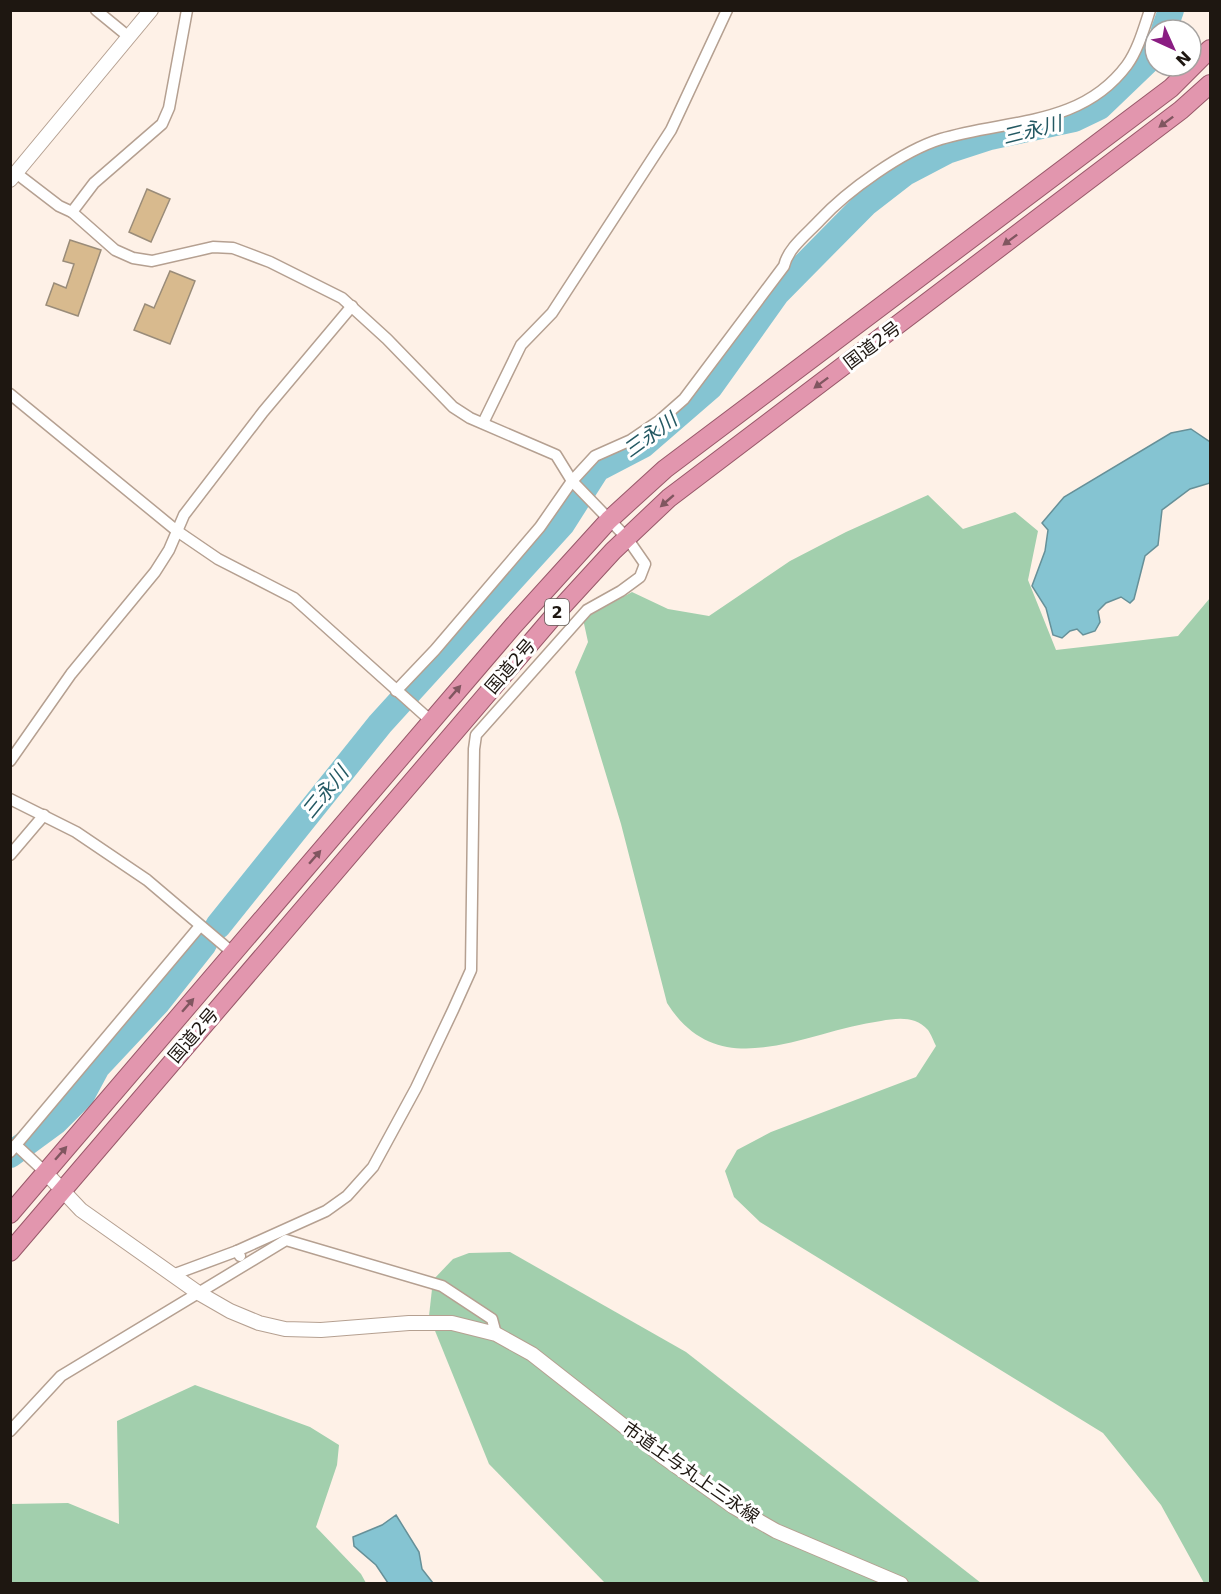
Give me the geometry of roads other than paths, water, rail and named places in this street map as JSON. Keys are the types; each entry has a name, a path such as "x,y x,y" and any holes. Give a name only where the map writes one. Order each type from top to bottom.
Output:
{"highway":[{"name":"国道2号","path":"10,1214 233,952 425,715 603,514 1171,88 1210,49"},
{"name":"国道2号","path":"10,1252 558,611 627,538 669,498 1181,110 1210,84"}],"street":[{"path":"96,10 129,37"},
{"path":"152,10 13,176 72,212 115,250 133,258 152,261 213,247 233,248 270,261 352,306 453,407 483,423 556,455 574,483 627,538 645,564 640,577 621,591 587,610 477,735 474,749 471,970 416,1088 373,1167 347,1196 326,1211 237,1251 175,1274"},
{"path":"72,212 94,183 162,124 169,108 187,10"},
{"path":"483,423 521,345 552,314 671,130 727,10"},
{"path":"399,693 540,527 595,456 631,440 684,399 784,266 787,254 844,198 888,165 938,140 1041,120 1079,107 1097,96 1128,64 1150,10"},
{"path":"10,762 77,665 155,572 184,515 263,412 352,306"},
{"path":"10,393 177,531 218,559 294,598 425,715"},
{"path":"10,799 76,832 147,880 233,952"},
{"path":"10,855 44,815"},
{"path":"45,1172 13,1149 200,926"},
{"name":"市道土与丸上三永線","path":"45,1172 81,1210 175,1274 197,1292 240,1315 285,1329 321,1330 409,1323 452,1323 496,1334 532,1354 662,1456 734,1507 776,1531 902,1584"},
{"path":"10,1431 61,1376 286,1240 442,1286 492,1318 496,1334"},
{"path":"237,1251 244,1265"}],"water":[{"path":"1191,429 1210,442 1210,483 1190,489 1162,510 1158,545 1145,556 1134,599 1130,603 1121,597 1106,603 1098,611 1100,622 1095,631 1083,635 1077,629 1070,631 1062,638 1053,635 1046,608 1032,586 1045,551 1048,530 1042,523 1064,497 1171,433"},
{"path":"396,1515 419,1552 422,1569 433,1583 388,1583 376,1565 354,1546 353,1537 382,1525"}],"waterway":[{"name":"三永川","path":"1168,18 1171,10"},
{"name":"三永川","path":"218,926 380,724 562,524 597,469 643,445 710,387 777,293 865,204 905,173 947,151 990,137 1074,119 1099,107 1143,65"},
{"name":"三永川","path":"10,1155 55,1122 82,1095 97,1067 158,1002 204,944"}]}
